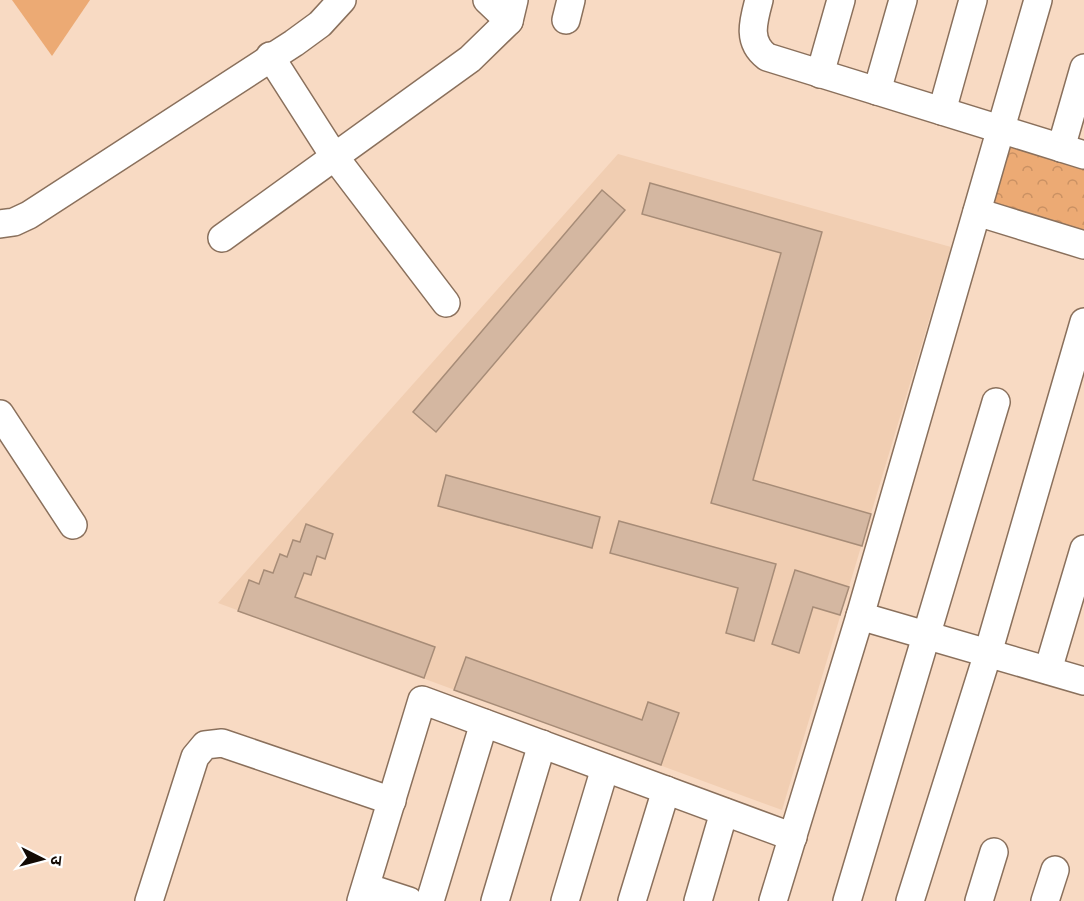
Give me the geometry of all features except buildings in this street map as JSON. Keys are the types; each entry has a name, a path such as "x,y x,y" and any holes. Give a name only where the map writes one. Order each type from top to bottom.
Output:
{"street":[{"path":"0,224 14,222 29,215 320,24 342,0"},
{"path":"222,238 470,59 512,10 487,0"},
{"path":"759,0 753,36 757,49 767,57 1073,152 1084,68"},
{"path":"820,74 841,0"},
{"path":"877,91 903,0"},
{"path":"942,111 973,0"},
{"path":"773,901 860,616 1038,0"},
{"path":"270,56 334,156 446,303"},
{"path":"976,213 1084,245"},
{"path":"910,901 988,652 1084,322"},
{"path":"847,901 996,402"},
{"path":"0,414 73,525"},
{"path":"1048,670 1084,549"},
{"path":"860,616 1084,681"},
{"path":"409,901 364,894 422,700 793,837"},
{"path":"430,901 484,723"},
{"path":"149,901 195,757 205,745 222,743 392,801"},
{"path":"495,901 542,744"},
{"path":"565,901 605,768"},
{"path":"632,901 666,790"},
{"path":"698,901 724,812"},
{"path":"979,901 994,852"},
{"path":"1045,901 1055,870"}],"shaded area":[{"path":"618,154 951,247 782,810 218,603"}],"green space":[{"path":"12,0 90,0 52,56"},
{"path":"1002,130 1084,155 1084,245 977,212"}]}
